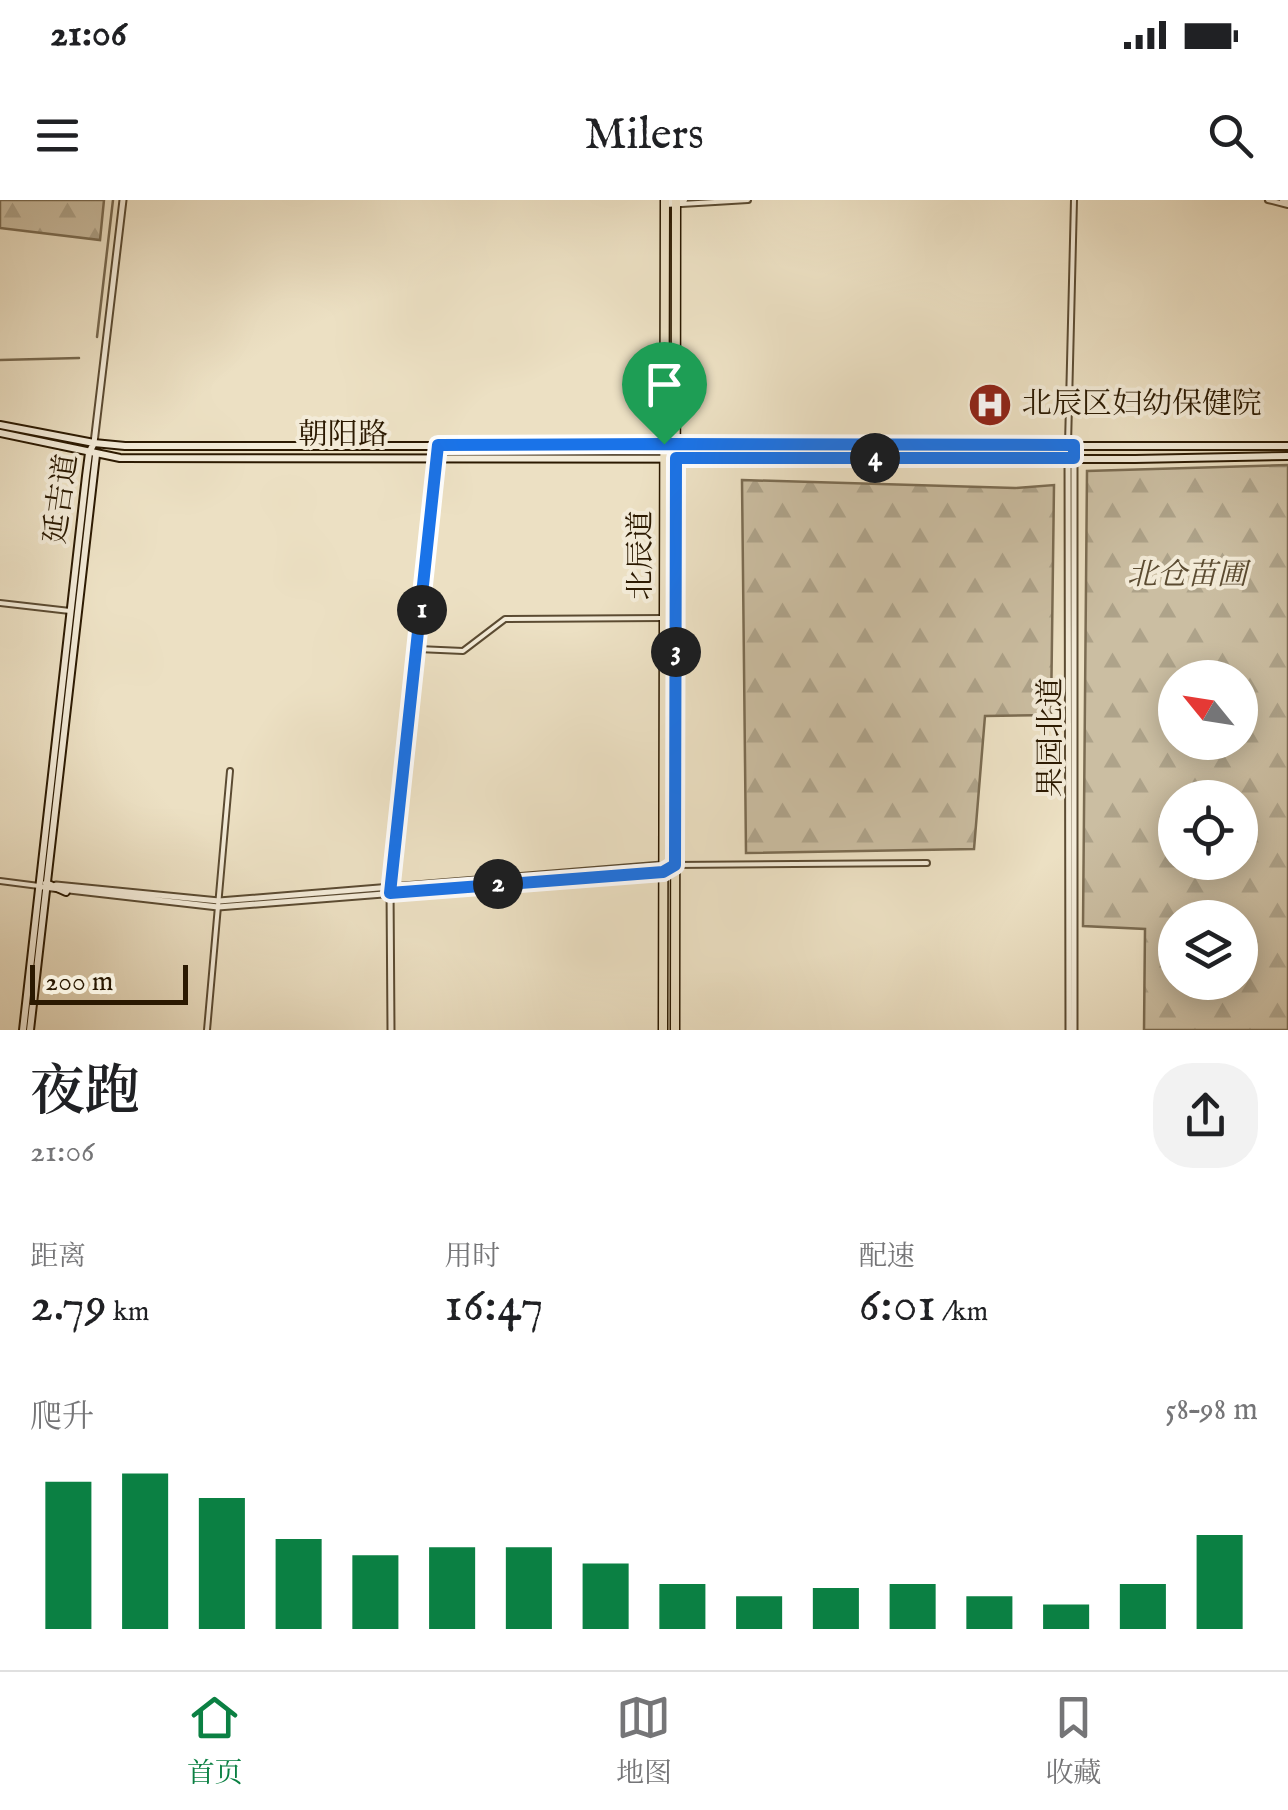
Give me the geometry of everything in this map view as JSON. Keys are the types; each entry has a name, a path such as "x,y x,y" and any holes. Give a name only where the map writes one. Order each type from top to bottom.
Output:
{"main road":[{"name":"北辰道","path":"675,1030 678,201"},
{"name":"北辰道","path":"663,1030 665,202"},
{"name":"朝阳路","path":"0,424 94,443 1288,446"},
{"name":"朝阳路","path":"0,433 92,454 188,459 1288,456"},
{"name":"延吉道","path":"46,886 42,868 70,611 94,443"},
{"name":"延吉道","path":"26,1030 46,886 92,454"},
{"path":"46,886 66,892"}],"street":[{"path":"94,443 123,200"},
{"path":"665,202 748,200"},
{"path":"1071,445 1074,200"},
{"path":"1268,200 1286,202"},
{"path":"391,1030 390,890 438,445"},
{"name":"果园北道","path":"1071,445 1072,1030"},
{"path":"0,603 70,611"},
{"path":"418,649 463,651 505,619 664,618"},
{"path":"207,1030 219,904 218,872 230,772"},
{"path":"66,892 219,904 675,865 928,863"},
{"path":"0,881 219,904"}],"green space":[{"path":"0,200 104,200 100,240 0,228"},
{"name":"北仓苗圃","path":"1288,465 1288,1030 1144,1030 1145,929 1083,926 1087,471"},
{"path":"742,480 1015,488 1054,485 1051,715 985,716 974,849 746,853"}],"waterway":[{"path":"97,337 113,200"},
{"path":"0,360 79,358"}],"place":[{"name":"北辰区妇幼保健院","path":"990,405"}],"route":[{"path":"664,444 1074,445 1074,458 676,458 675,865 663,872 390,893 438,445 664,444"}]}
